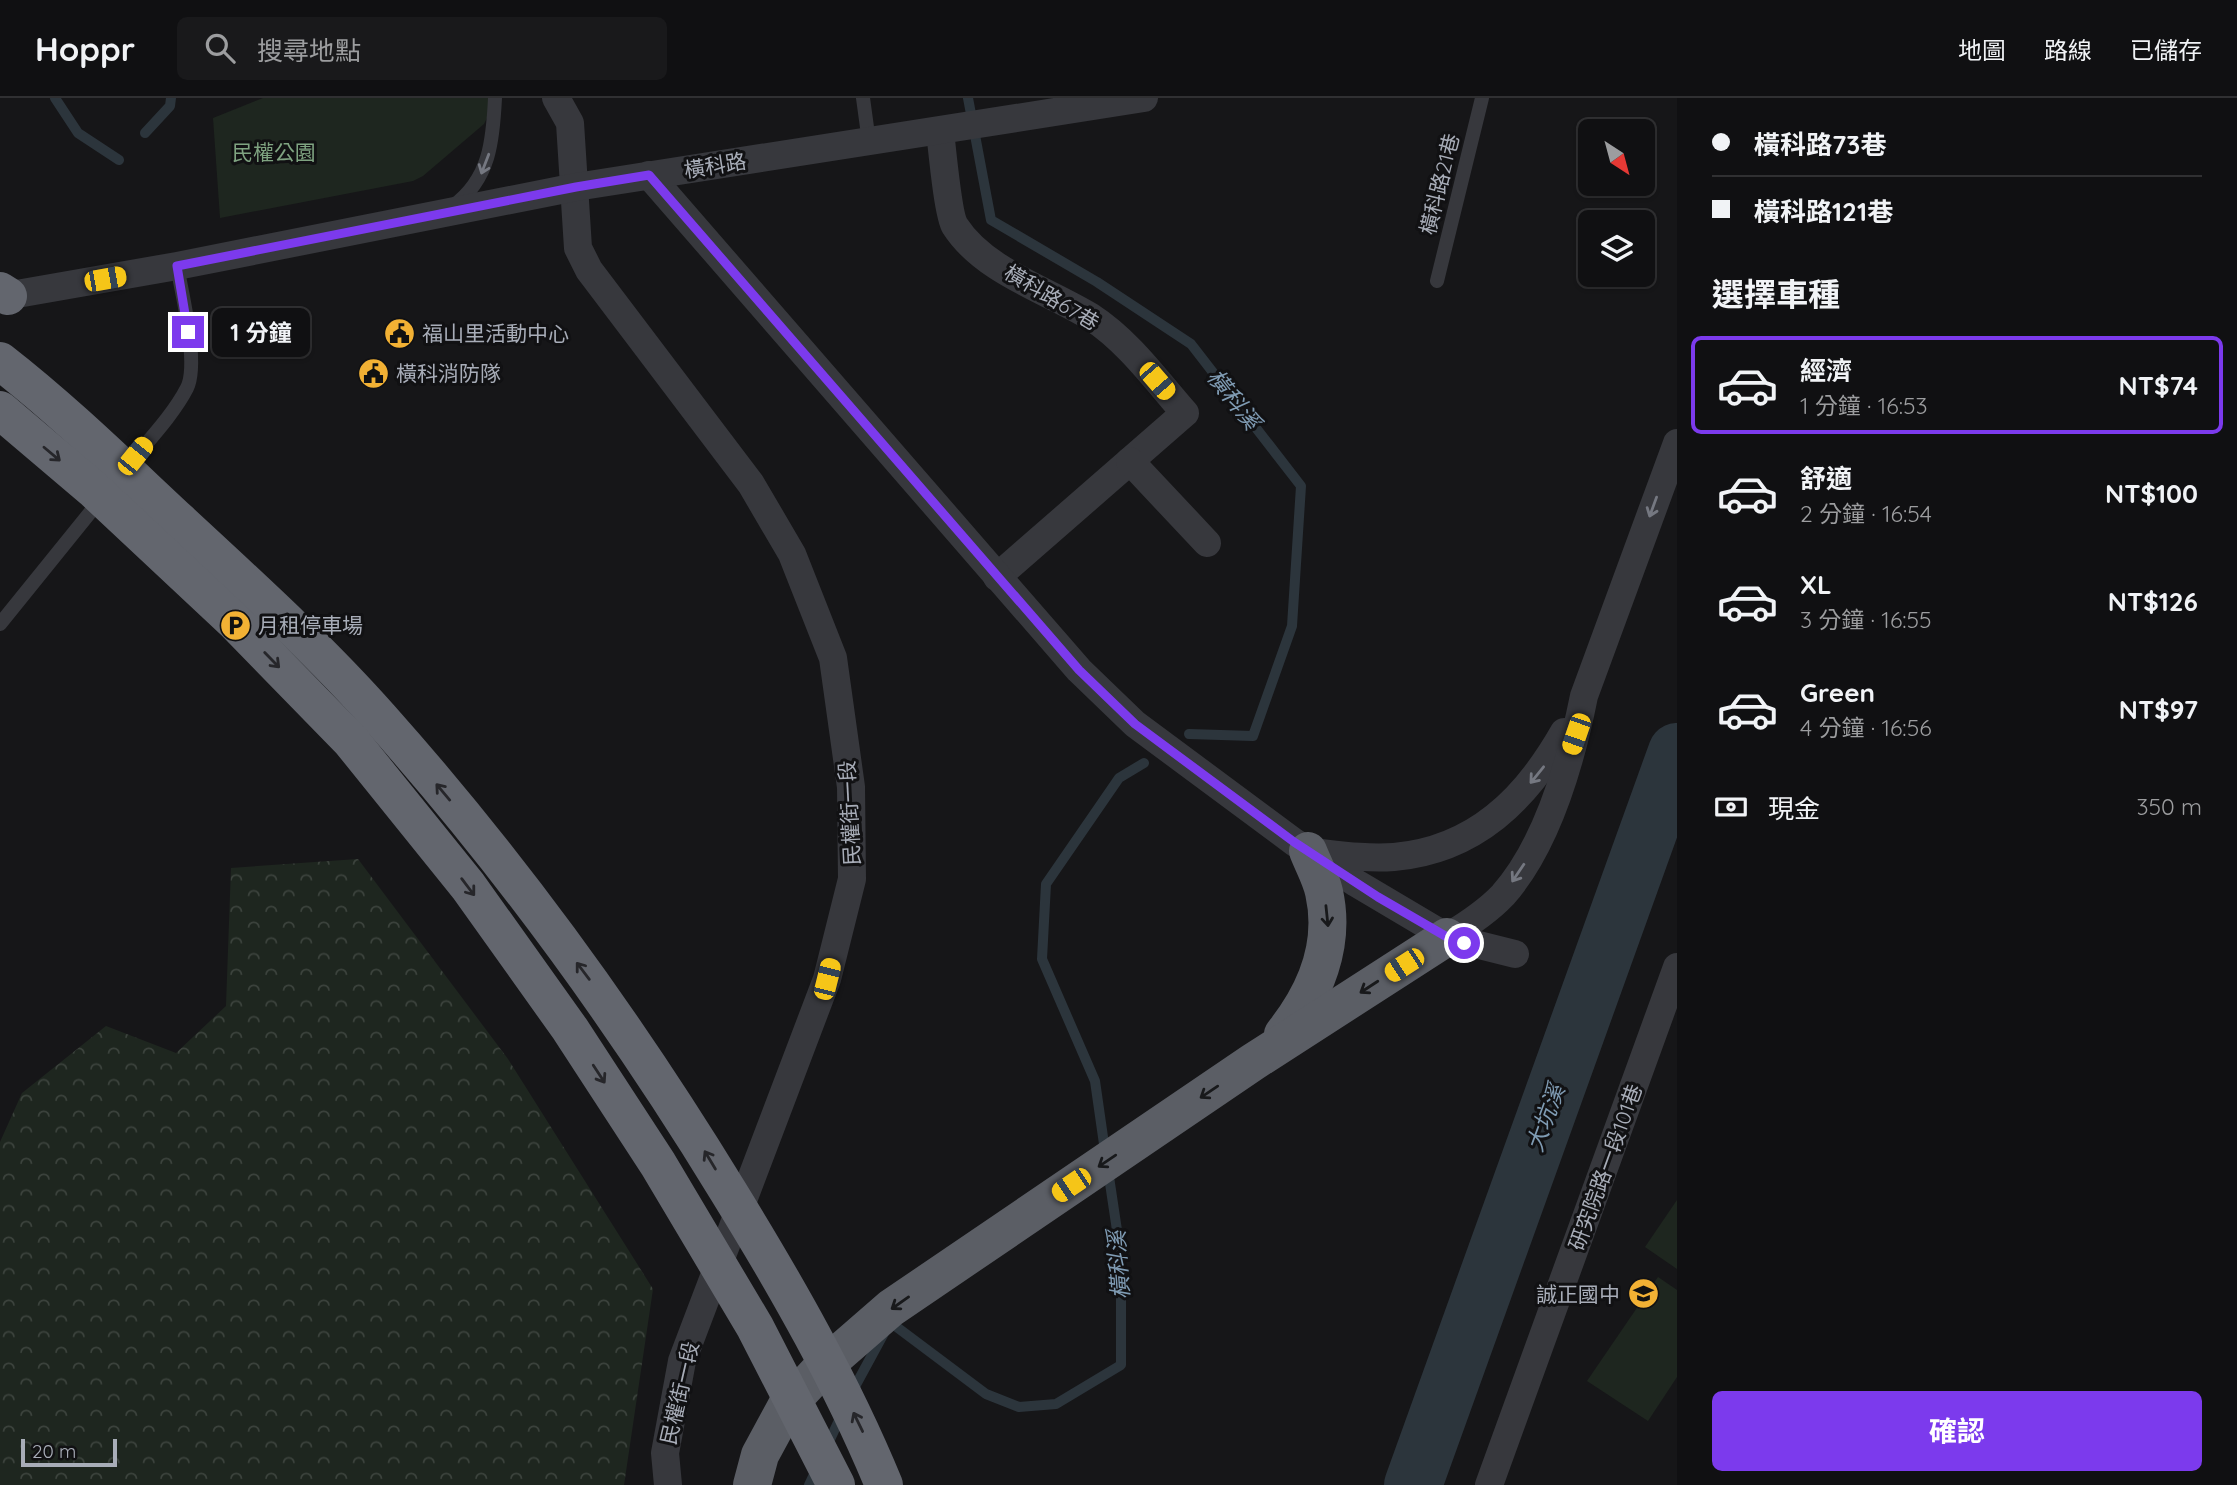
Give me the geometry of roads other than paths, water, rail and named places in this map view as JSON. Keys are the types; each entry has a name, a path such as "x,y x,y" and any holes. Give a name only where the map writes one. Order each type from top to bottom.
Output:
{"highway":[{"path":"0,360 115,461 274,610 378,716 471,825 593,985 693,1133 763,1248 858,1422 884,1485"},
{"path":"0,410 93,489 236,623 351,741 468,886 570,1029 658,1164 755,1327 836,1485"},
{"path":"1254,1062 1282,1037 1299,1015 1313,991 1321,967 1328,928 1324,891 1308,851"},
{"path":"752,1485 761,1455 786,1407 822,1368 891,1308 1164,1122 1447,937"}],"street":[{"name":"民權街一段","path":"556,98 570,123 578,248 589,270 751,484 792,554 833,658 851,788 852,879 827,979 682,1361 665,1453 667,1485"},
{"name":"橫科路","path":"3,295 177,266 576,187 1144,98"},
{"name":"橫科路67巷","path":"946,130 953,223 974,249 1019,279 1093,318 1129,349 1185,413 997,577"},
{"path":"649,175 1079,670 1135,724 1356,883 1447,937 1515,954"},
{"path":"1447,937 1480,916 1503,895 1521,870 1549,815 1576,734 1584,696 1677,443"},
{"path":"1130,461 1207,543"},
{"path":"1308,851 1394,857 1431,850 1463,838 1494,819 1521,795 1546,763 1584,696"},
{"name":"研究院路一段101巷","path":"1489,1485 1677,967"}],"lane":[{"path":"442,214 464,198 479,180 488,160 493,137 495,98"},
{"path":"863,98 869,142"},
{"name":"橫科路21巷","path":"1437,281 1482,98"},
{"path":"0,624 169,414 188,386 191,351 177,266"}],"waterway":[{"name":"橫科溪","path":"55,98 78,133 119,160"},
{"name":"橫科溪","path":"145,133 170,106 171,98"},
{"name":"橫科溪","path":"968,98 991,220 1097,282 1191,344 1301,486 1292,626 1253,736 1189,734"},
{"name":"大坑溪","path":"1413,1485 1677,752"},
{"name":"橫科溪","path":"1105,1151 1095,1081 1042,959 1046,884 1119,778 1144,763"},
{"name":"橫科溪","path":"852,1392 890,1322 986,1394 1019,1407 1056,1404 1121,1365 1121,1257 1108,1170"},
{"name":"橫科溪","path":"827,1446 841,1416"},
{"name":"橫科溪","path":"809,1485 816,1470"}],"place":[{"name":"福山里活動中心","path":"399,333"},
{"name":"橫科消防隊","path":"373,373"},
{"name":"月租停車場","path":"235,625"},
{"name":"誠正國中","path":"1643,1294"}],"park label":[{"name":"民權公園","path":"274,152"}]}
